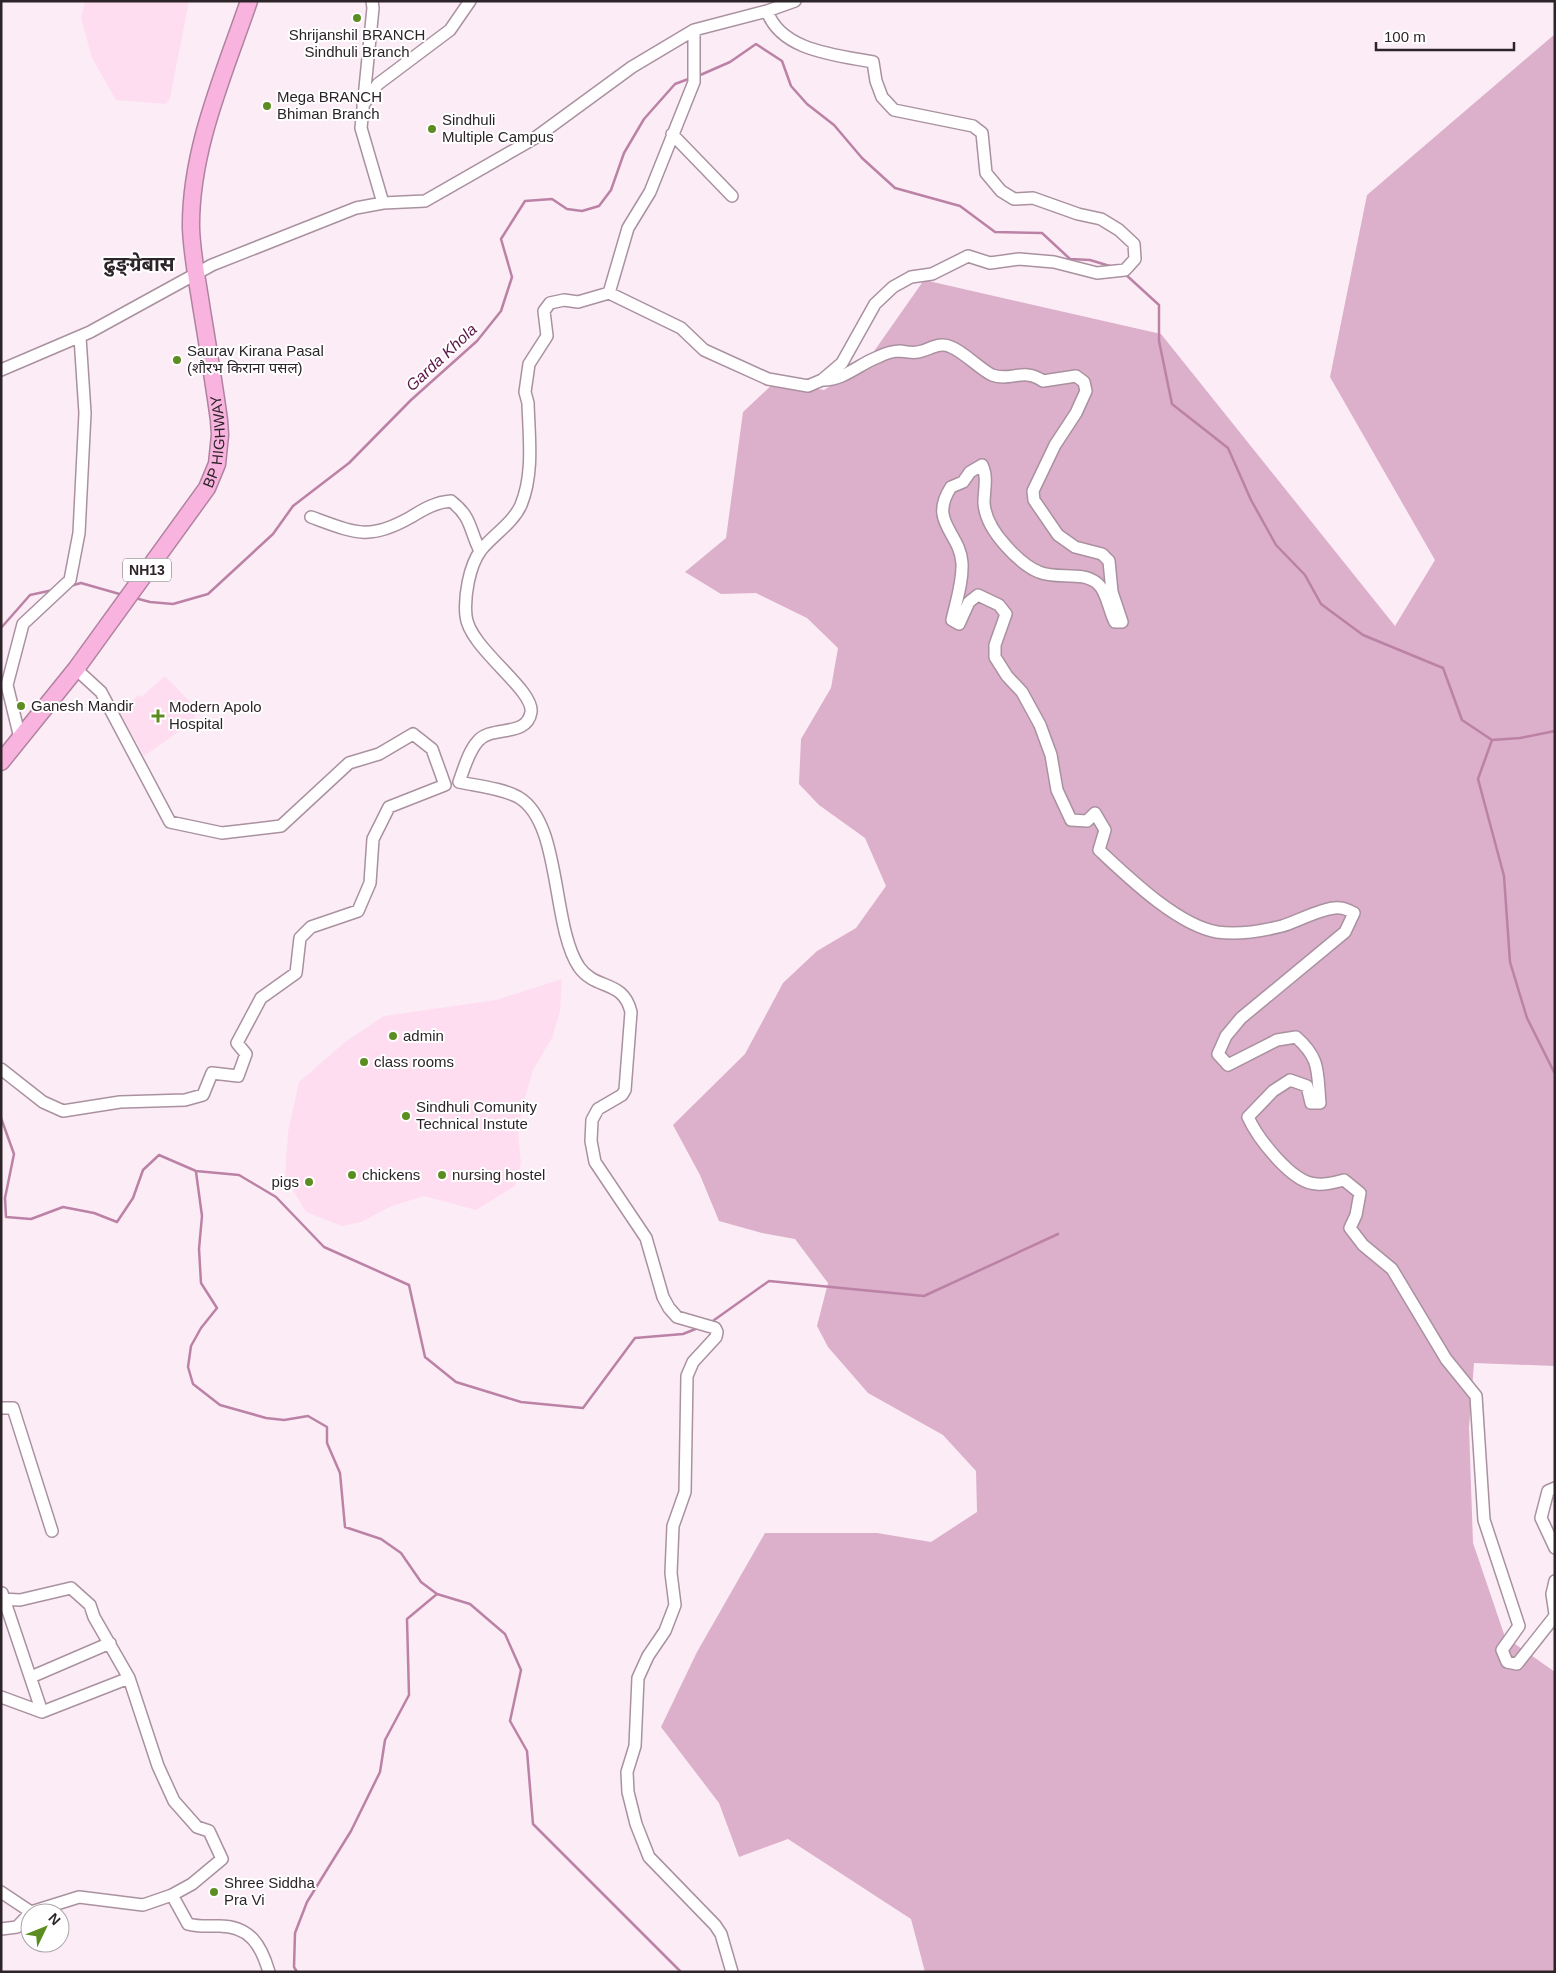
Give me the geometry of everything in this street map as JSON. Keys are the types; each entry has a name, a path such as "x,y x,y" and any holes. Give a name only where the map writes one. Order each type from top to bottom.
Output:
{"highway":[{"name":"BP HIGHWAY","path":"1,762 76,669 207,488 216,464 220,435 196,276 191,228 195,178 205,133 249,1"}],"street":[{"path":"372,1 373,8 361,128 383,203"},
{"path":"362,105 378,84 450,30 470,1"},
{"path":"1,370 80,338 196,276 212,265 293,232 356,208 383,203 425,201 535,138 632,67 694,30 767,11 795,1"},
{"path":"459,782 478,740 489,733 518,728 527,722 531,712 529,703 519,688 474,639 466,618 467,592 474,564 480,551 501,531 520,506 530,474 528,403 525,392 529,364 547,336 544,312 546,306 550,303 564,300 578,302 608,293 681,328 704,350 768,379 808,386 822,380 842,363 875,304 893,287 911,277 932,274 968,256 990,263 1019,259 1054,262 1097,273 1126,270 1135,259 1134,244 1119,230 1101,219 1078,214 1034,198 1014,199 1001,191 986,173 982,133 973,126 894,110 882,97 876,80 873,62 801,45 781,34 771,22 767,11"},
{"path":"608,293 628,228 650,192 694,82 694,30"},
{"path":"672,134 732,196"},
{"path":"20,738 7,685 23,624 70,580 79,533 85,413 80,338"},
{"path":"822,380 833,380 880,356 898,351 910,353 922,351 935,345 951,346 977,363 989,374 1002,378 1033,375 1043,381 1076,376 1084,382 1086,391 1076,413 1055,445 1033,491 1034,500 1058,535 1075,547 1102,554 1109,561 1112,592 1122,622 1115,622 1099,584 1089,578 1061,577 1039,572 1019,559 1005,545 991,526 984,505 986,472 982,466 970,472 963,482 950,487 941,505 944,520 962,560 960,586 952,620 959,624 969,602 978,595 999,605 1006,614 995,645 995,657 1007,676 1022,692 1040,725 1050,755 1057,790 1071,820 1087,820 1096,813 1105,830 1099,850 1138,886 1186,920 1217,932 1248,932 1283,926 1303,917 1339,907 1354,913 1345,932 1242,1018 1226,1036 1218,1054 1228,1065 1277,1040 1296,1038 1310,1050 1316,1065 1320,1103 1311,1102 1306,1086 1290,1080 1272,1091 1248,1117 1255,1133 1295,1174 1315,1185 1344,1180 1360,1193 1356,1214 1350,1228 1363,1245 1392,1269 1446,1358 1476,1396 1484,1520 1519,1626 1502,1650 1508,1662 1517,1664 1555,1615 1552,1594 1555,1580"},
{"path":"311,517 351,532 368,533 388,529 428,508 451,501 467,515 473,538 480,551"},
{"path":"76,669 101,692 170,822 222,833 281,826 349,763 379,754 413,734 432,749 445,785"},
{"path":"1,1069 43,1102 63,1111 120,1102 184,1100 203,1095 212,1073 238,1076 246,1054 237,1043 261,998 296,973 300,938 310,927 358,911 370,883 373,839 389,807 445,785 459,782 497,790 519,798 531,809 545,833 565,938 580,968 600,985 622,992 628,1000 631,1012 625,1090 622,1095 598,1109 592,1120 591,1141 595,1162 646,1238 663,1298 669,1308 677,1317 715,1328 717,1332 716,1337 693,1362 686,1376 684,1492 673,1526 671,1573 675,1605 664,1631 648,1656 638,1678 635,1746 627,1772 628,1792 636,1824 649,1857 716,1925 721,1934 732,1972"},
{"path":"1,1408 13,1408 52,1531"},
{"path":"1555,1488 1548,1491 1541,1518 1555,1548"},
{"path":"42,1712 2,1597 20,1600 71,1588 90,1605 94,1617 129,1678 158,1766 174,1801 197,1827 209,1831 222,1859 192,1884 172,1895 143,1905 79,1897 60,1903"},
{"path":"31,1677 110,1644"},
{"path":"1,1697 42,1712 129,1678"},
{"path":"1,1892 20,1905"},
{"path":"172,1895 188,1924 196,1926 222,1926 245,1931 254,1937 270,1972"},
{"path":"1,1929 17,1927 20,1924"}],"shaded area":[{"path":"85,1 189,1 170,98 166,104 116,100 92,58 81,18"},
{"path":"1555,34 1555,1366 1474,1363 1469,1428 1473,1543 1505,1637 1555,1672 1555,1972 925,1972 911,1919 788,1839 739,1857 719,1803 661,1727 697,1652 765,1533 877,1533 931,1542 977,1512 976,1471 943,1435 868,1393 828,1347 817,1326 828,1283 795,1239 762,1233 719,1221 700,1175 673,1125 745,1054 783,983 817,951 856,928 886,886 865,838 819,805 799,784 801,739 831,688 838,648 807,618 756,593 721,594 685,572 726,538 743,412 775,382 824,390 863,367 924,280 1161,334 1395,626 1435,560 1330,377 1367,195"},
{"name":"Modern Apolo Hospital","path":"165,676 197,709 193,722 144,756 119,711 139,695 141,697"},
{"name":"Sindhuli Comunity Technical Instute","path":"562,979 560,1011 552,1038 533,1070 524,1101 518,1132 521,1163 515,1186 476,1210 424,1196 392,1206 361,1222 342,1226 306,1212 285,1177 288,1132 299,1082 345,1042 384,1016 496,1000"}],"waterway":[{"path":"698,76 730,62 756,44 782,61 791,86 807,104 834,125 862,158 895,188 960,206 995,232 1042,233 1070,259 1090,260 1113,267"},
{"name":"Garda Khola","path":"135,598 150,602 173,604 208,594 273,534 293,506 349,463 411,400 477,341 501,311 512,277 501,239 525,201 552,199 567,209 582,211 599,206 611,190 624,153 644,119 675,84 691,78"},
{"path":"1124,273 1159,305 1159,341 1172,404 1228,448 1251,500 1276,545 1305,575 1321,604 1363,635 1443,668 1462,720 1492,740 1520,738 1555,731"},
{"name":"Garda Khola","path":"70,586 81,583 123,595"},
{"name":"Garda Khola","path":"1,628 30,595 53,590"},
{"path":"1492,740 1478,779 1504,876 1510,962 1527,1018 1555,1074"},
{"path":"1,1118 14,1154 5,1198 6,1217 31,1219 63,1207 94,1213 117,1222 133,1198 143,1170 159,1155 196,1171 239,1175 276,1197 324,1247 409,1285 425,1357 456,1382 521,1402 583,1408 635,1338 683,1334 698,1328"},
{"path":"196,1172 202,1216 199,1249 201,1283 217,1308 201,1328 191,1346 188,1367 193,1384 220,1405 266,1418 284,1420 308,1416 327,1427 327,1443 340,1473 345,1527 381,1539 401,1553 421,1582 437,1594 407,1619 409,1695 385,1740 380,1772 351,1831 307,1902 295,1933 294,1967 297,1972"},
{"path":"710,1323 769,1281 924,1296 1058,1234"},
{"path":"437,1594 470,1604 505,1634 521,1670 510,1721 527,1751 533,1824 681,1972"}],"place":[{"name":"Shrijanshil BRANCH Sindhuli Branch","path":"357,18"},
{"name":"Mega BRANCH Bhiman Branch","path":"267,106"},
{"name":"Sindhuli Multiple Campus","path":"432,129"},
{"name":"Saurav Kirana Pasal (शौरभ किराना पसल)","path":"177,360"},
{"name":"Ganesh Mandir","path":"21,706"},
{"name":"Modern Apolo Hospital","path":"158,716"},
{"name":"admin","path":"393,1036"},
{"name":"class rooms","path":"364,1062"},
{"name":"Sindhuli Comunity Technical Instute","path":"406,1116"},
{"name":"chickens","path":"352,1175"},
{"name":"nursing hostel","path":"442,1175"},
{"name":"pigs","path":"309,1182"},
{"name":"Shree Siddha Pra Vi","path":"214,1892"}],"district":[{"name":"ढुङ्ग्रेबास","path":"139,264"}]}
